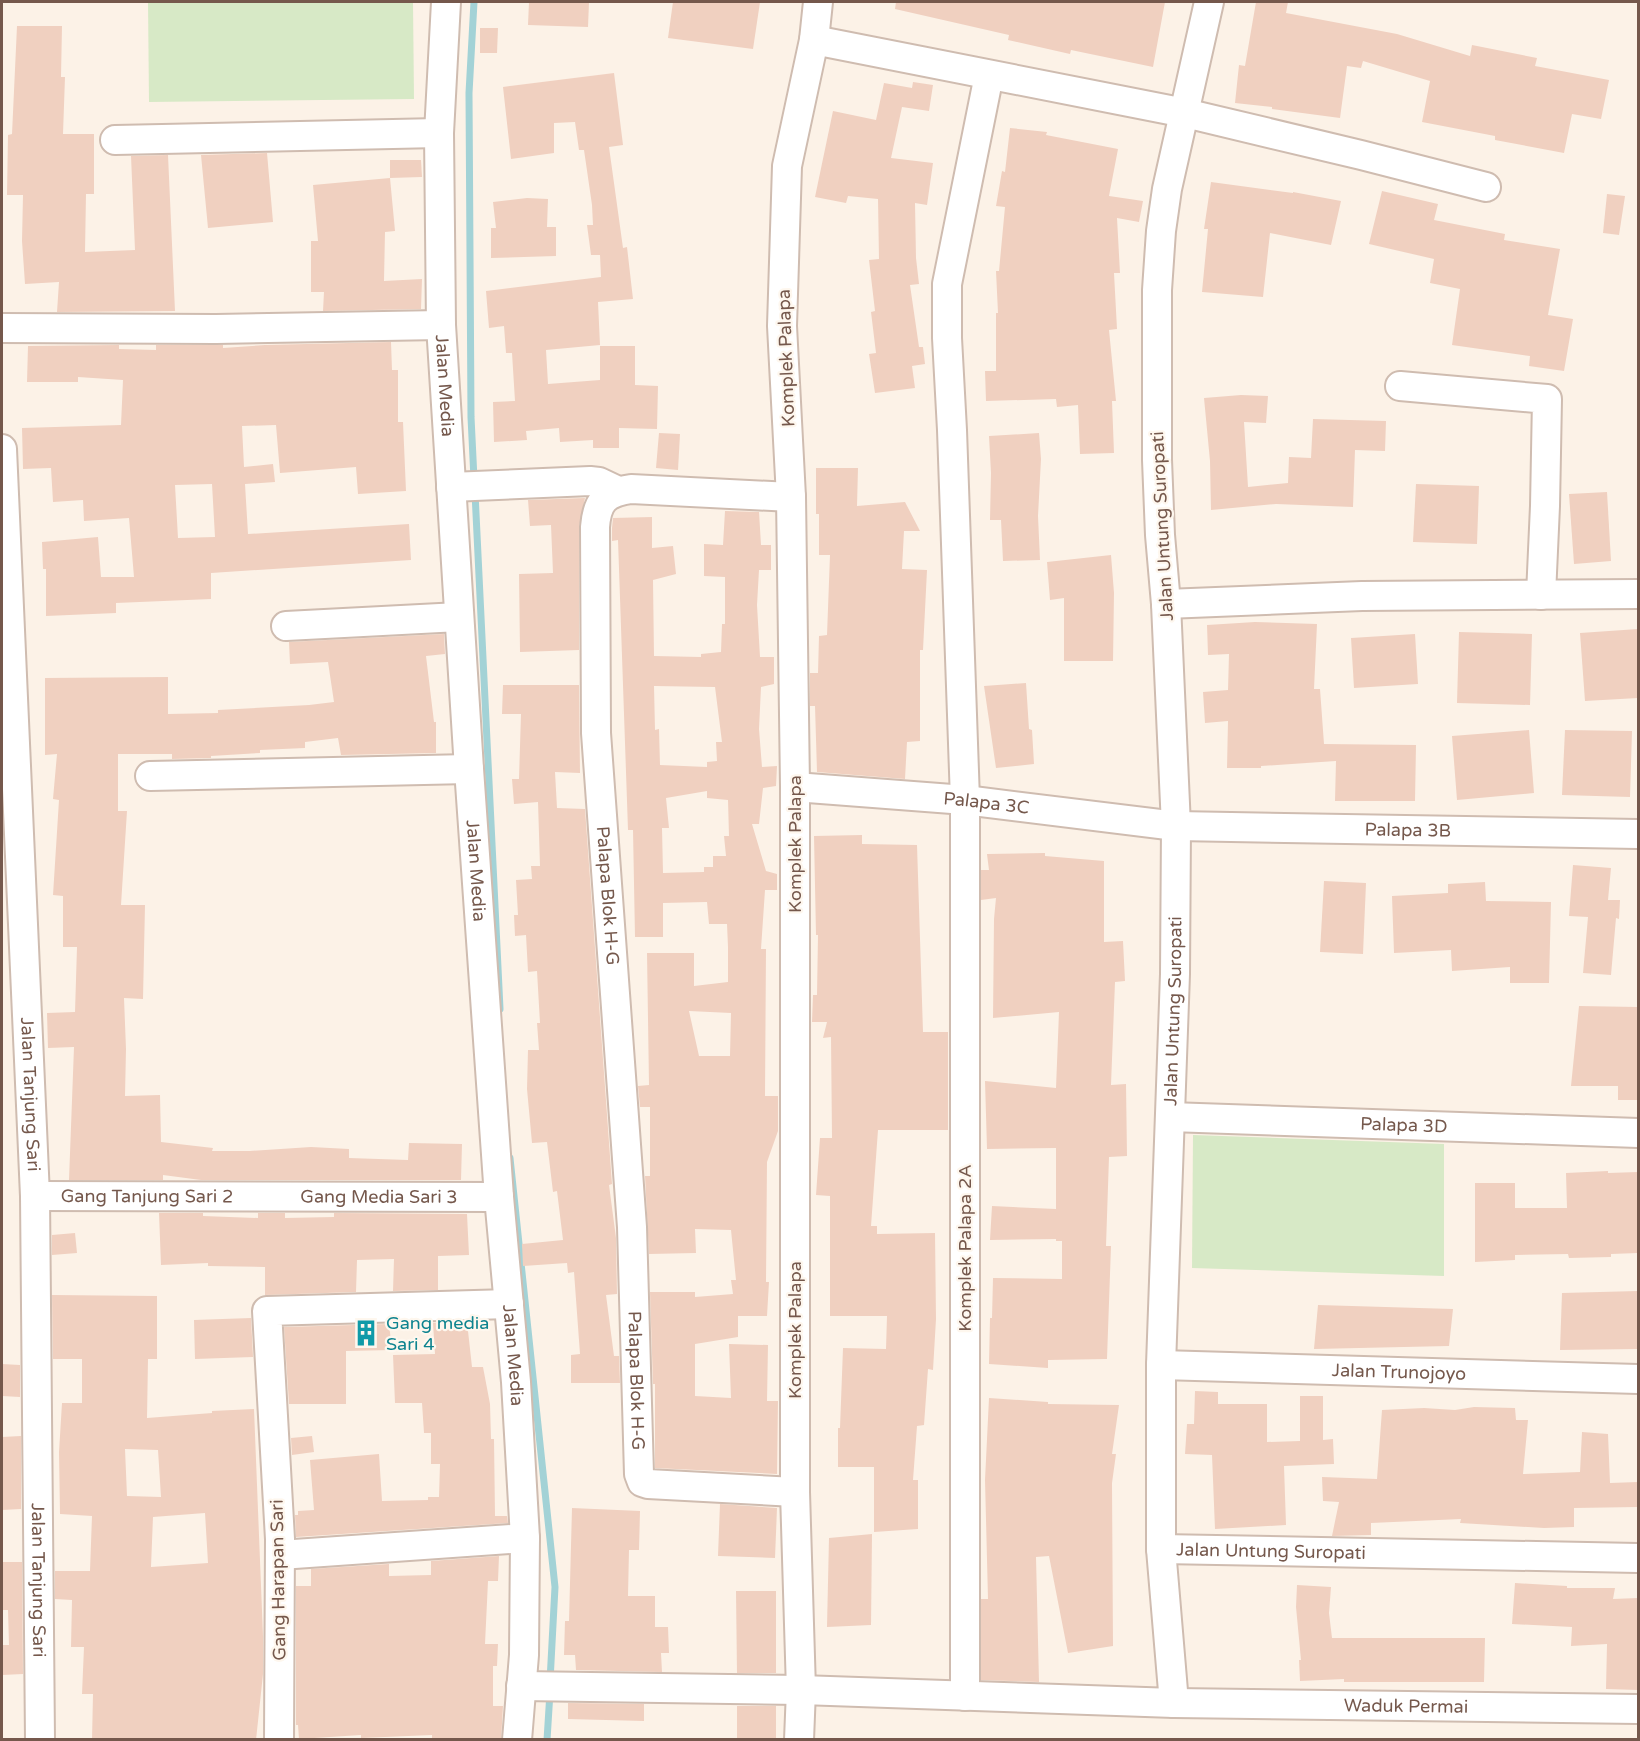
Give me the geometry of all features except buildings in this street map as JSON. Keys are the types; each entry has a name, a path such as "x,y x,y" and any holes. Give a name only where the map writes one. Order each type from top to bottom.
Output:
{"street":[{"name":"Jalan Media","path":"446,2 439,133 441,325 469,769 499,1197 516,1382 525,1538 525,1686 518,1740"},
{"name":"Komplek Palapa","path":"800,1740 801,1690 795,1492 795,787 791,497 782,326 787,166 814,40 818,2"},
{"name":"Jalan Untung Suropati","path":"1209,2 1167,189 1161,231 1157,290 1160,535 1166,604 1176,826 1175,974 1161,1365 1161,1549 1638,1558"},
{"path":"814,40 1185,113 1361,154 1486,187"},
{"name":"Komplek Palapa 2A","path":"965,1696 965,800 947,338 947,284 990,75"},
{"path":"115,140 439,133"},
{"path":"2,328 216,329 441,325"},
{"path":"1400,386 1547,399 1545,506 1540,596"},
{"name":"Jalan Tanjung Sari","path":"2,450 35,1196 40,1740"},
{"path":"451,487 590,481 599,482 618,491 631,489 791,497"},
{"name":"Palapa Blok H-G","path":"618,491 602,500 596,515 596,733 632,1227 639,1474 642,1482 648,1484 795,1492"},
{"path":"1166,604 1362,596 1638,594"},
{"path":"286,626 459,617"},
{"path":"150,776 469,769"},
{"name":"Palapa 3C","path":"795,787 965,800 1176,826"},
{"name":"Palapa 3B","path":"1176,826 1638,834"},
{"name":"Palapa 3D","path":"1170,1117 1638,1133"},
{"name":"Gang Tanjung Sari 2","path":"35,1196 259,1197"},
{"name":"Gang Media Sari 3","path":"259,1197 499,1197"},
{"name":"Gang Harapan Sari","path":"279,1740 280,1555 267,1311 509,1304"},
{"name":"Jalan Trunojoyo","path":"1161,1365 1638,1379"},
{"path":"280,1555 525,1538"},
{"path":"1161,1549 1174,1702"},
{"name":"Waduk Permai","path":"525,1686 801,1690 1174,1702 1638,1709"}],"green space":[{"path":"148,2 413,2 414,99 149,102"},
{"path":"1193,1135 1444,1144 1444,1276 1192,1268"}],"waterway":[{"path":"474,2 469,93 471,417 474,479"},
{"path":"475,493 500,1009"},
{"path":"510,1158 555,1587 550,1681"},
{"path":"547,1740 550,1692"}],"place":[{"name":"Gang media Sari 4","path":"366,1333"}]}
